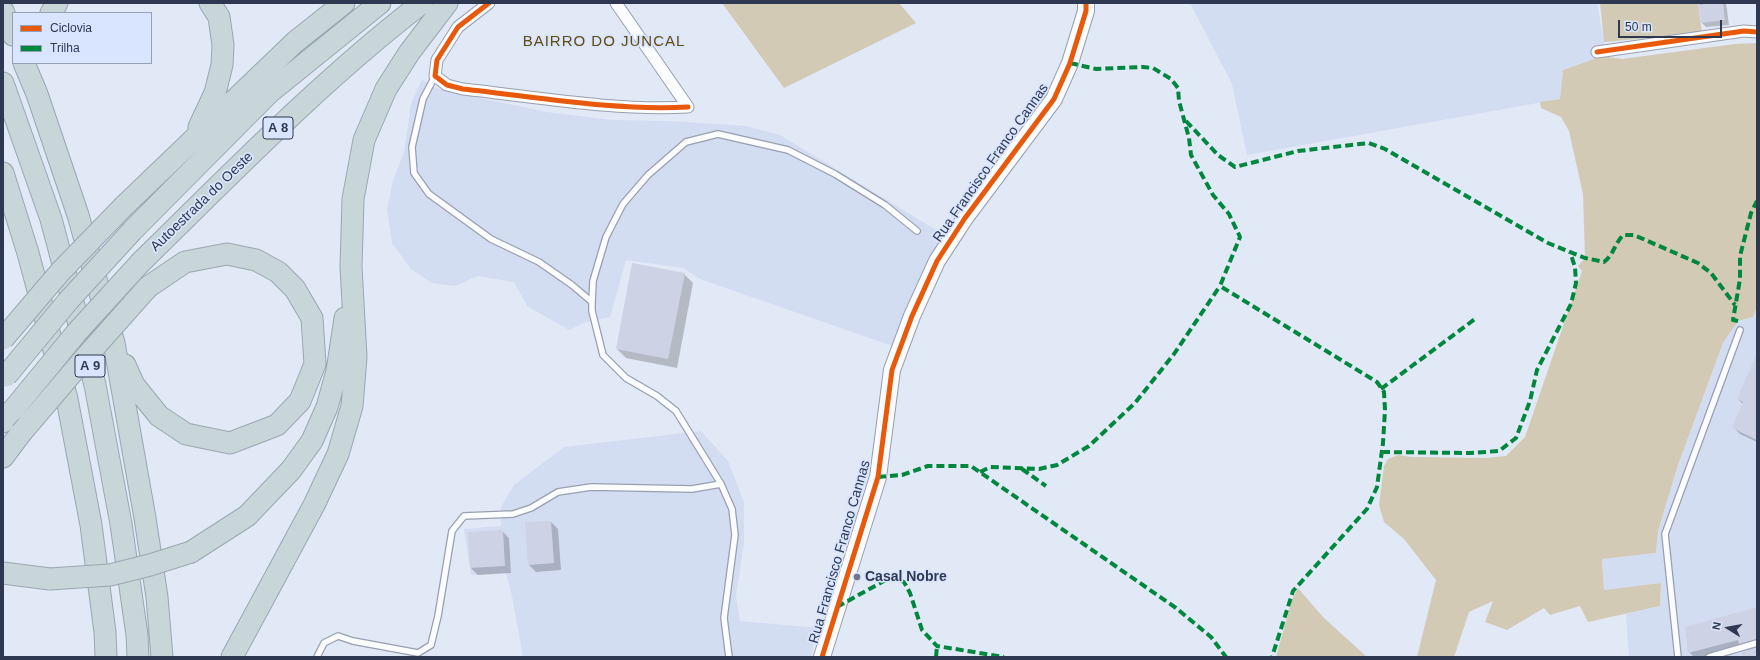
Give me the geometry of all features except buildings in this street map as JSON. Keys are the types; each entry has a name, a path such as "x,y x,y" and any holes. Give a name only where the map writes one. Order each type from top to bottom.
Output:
{"highway":[{"path":"52,12 57,3"},
{"path":"193,138 215,93 222,65 223,45 219,17 210,3"},
{"path":"3,339 61,271 193,138 295,42 344,3"},
{"name":"Autoestrada do Oeste","path":"5,378 68,301 132,231 270,92 380,3"},
{"name":"Autoestrada do Oeste","path":"8,416 77,332 141,262 291,115 385,32 422,3"},
{"path":"232,657 314,505 338,454 352,406 356,358 351,267 352,199 364,140 386,89 409,53 447,3"},
{"path":"3,11 12,33"},
{"path":"24,64 37,94 78,215 114,343 145,518 157,597 162,657"},
{"path":"37,94 40,64"},
{"name":"A 9","path":"3,84 51,219 95,385 121,524 138,657"},
{"name":"A 9","path":"3,173 28,253 67,399 91,525 105,632 106,657"},
{"path":"3,457 21,433 84,359 148,287 185,262 227,254 256,260 278,272 295,289 312,318 316,364 300,401 277,424 230,443 186,434 159,416 134,385 114,343"},
{"path":"3,573 50,579 110,575 150,566 192,552 246,516 291,470 312,441 327,407 337,371 351,267"}],"street":[{"path":"489,3 458,27 437,60 435,76 447,85 463,89 599,105 672,108 688,107 616,3"},
{"name":"Rua Francisco Franco Cannas","path":"822,657 878,477 892,370 912,316 938,261 964,218 1054,99 1070,63 1086,11 1086,3"},
{"path":"1597,52 1744,31 1757,32"}],"lane":[{"path":"435,76 423,99 412,147 414,173 429,194 492,239 539,262 572,284 592,302"},
{"path":"729,657 724,618 735,535 732,509 721,484 676,411 657,396 626,378 603,355 592,311 592,281 606,237 622,204 648,175 686,142 718,134 788,150 842,178 885,205 917,231"},
{"path":"1678,657 1664,534 1740,330"},
{"path":"317,657 324,643 338,636 353,641 418,654 430,645 438,616 452,531 464,516 513,514 531,508 558,492 591,487 692,490 721,484"},
{"path":"1709,657 1757,643"}],"shaded area":[{"path":"722,3 899,3 916,23 784,88"},
{"path":"1190,3 1597,3 1604,42 1602,56 1563,70 1560,99 1247,155 1232,84"},
{"path":"1600,3 1698,3 1702,33 1604,42"},
{"path":"1757,43 1757,306 1753,317 1738,321 1723,343 1678,465 1658,531 1656,553 1602,559 1604,590 1661,583 1660,606 1588,622 1580,606 1550,615 1544,608 1507,630 1485,622 1493,601 1469,612 1454,657 1417,657 1436,580 1404,539 1384,522 1379,505 1384,466 1388,459 1398,455 1411,457 1486,458 1506,456 1525,437 1582,271 1578,266 1585,258 1583,194 1569,131 1561,117 1541,108 1540,102 1560,99 1563,70 1602,56 1622,59 1735,44"},
{"path":"422,79 433,87 547,112 612,120 670,121 746,126 780,135 951,239 901,349 700,279 683,268 626,260 610,317 586,322 569,330 527,306 514,282 478,276 455,286 432,283 411,269 392,243 387,209 393,181 404,152 411,104"},
{"path":"1757,306 1757,657 1629,657 1626,614 1660,606 1661,583 1604,590 1602,559 1656,553 1658,531 1678,465 1723,343 1738,321 1753,317"},
{"path":"701,431 728,461 744,502 744,543 736,596 740,621 818,628 811,657 523,657 512,596 506,573 471,575 464,529 501,526 501,507 514,485 564,447"},
{"path":"1298,588 1323,617 1367,657 1276,657 1292,600"}],"marked path":[{"path":"1070,63 1096,69 1153,68 1171,79 1178,88 1179,101 1189,138 1191,155 1213,195 1229,214 1240,237 1220,286 1377,382 1384,392 1385,410 1383,443 1377,487 1367,509 1293,591 1272,657"},
{"path":"1186,121 1218,155 1235,167 1298,151 1369,143 1385,149 1548,243 1585,258 1604,262 1610,256 1623,235 1634,235 1698,263 1711,273 1735,305"},
{"path":"1738,321 1733,320 1740,279 1740,256 1751,213 1757,201"},
{"path":"1382,452 1470,453 1499,451 1516,438 1530,401 1537,370 1571,304 1576,283 1575,267 1570,252"},
{"path":"980,472 990,467 1039,469 1057,465 1089,446 1135,403 1174,354 1220,286"},
{"path":"1381,389 1475,319"},
{"path":"878,477 902,475 928,466 971,466 1176,608 1211,637 1226,657"},
{"path":"1022,469 1046,486"},
{"path":"837,607 891,577 904,582 910,593 922,630 937,646 1004,657"},
{"path":"936,657 937,646"}],"cycle path":[{"path":"489,3 458,27 437,60 435,76 447,85 463,89 603,105 660,108 688,107"},
{"path":"822,657 878,477 892,370 912,316 937,261 965,218 1054,99 1070,63 1086,11 1086,3"},
{"path":"1597,52 1744,31 1757,32"}],"place":[{"name":"Casal Nobre","path":"857,577"}],"district":[{"name":"BAIRRO DO JUNCAL","path":"604,42"}]}
